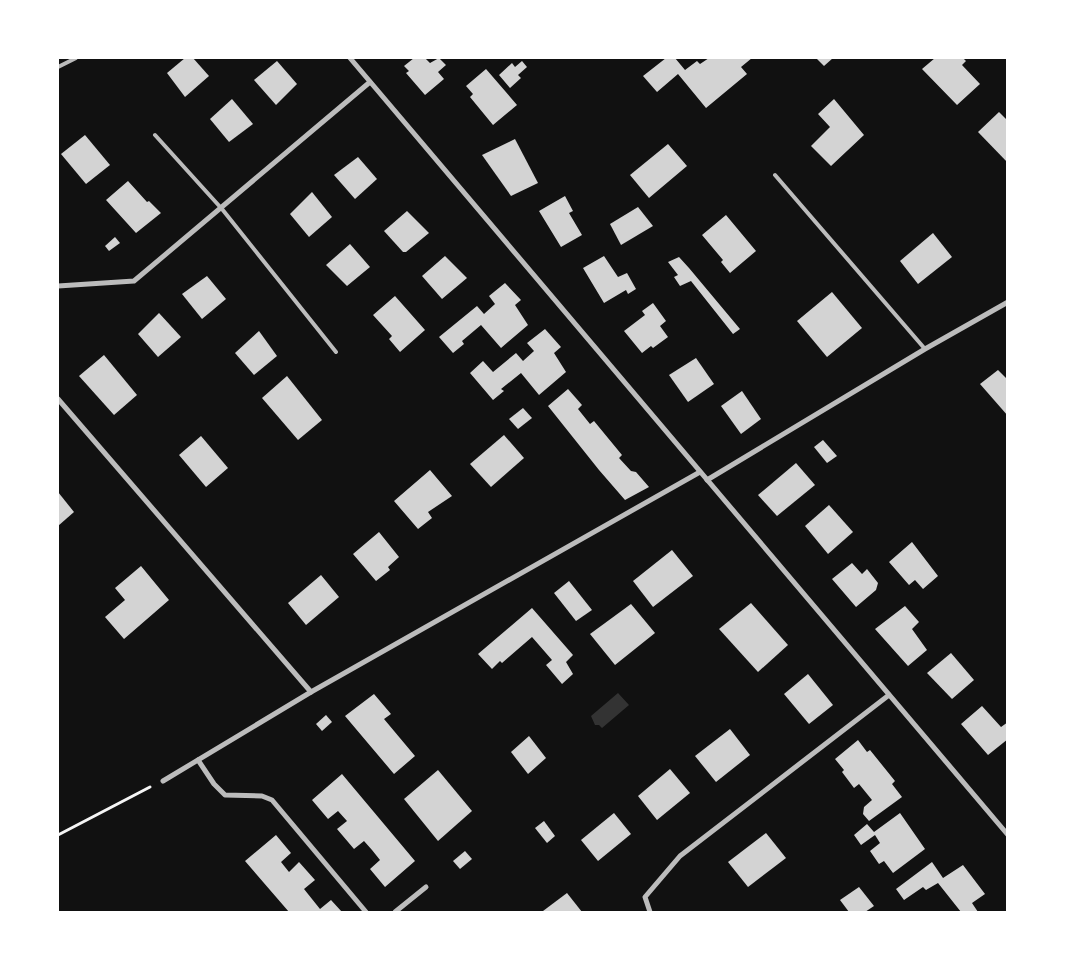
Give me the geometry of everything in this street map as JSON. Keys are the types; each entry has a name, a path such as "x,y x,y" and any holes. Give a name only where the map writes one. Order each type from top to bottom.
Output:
{"street":[{"path":"350,58 1008,836"},
{"path":"58,286 134,281 222,209 370,82"},
{"path":"707,480 925,349 1008,302"},
{"path":"58,399 311,692"},
{"path":"163,781 311,692 700,472"},
{"path":"650,912 645,897 680,856 889,695"},
{"path":"198,760 214,784 225,795 262,796 272,800 366,912"},
{"path":"394,912 426,887"}],"lane":[{"path":"58,67 76,58"},
{"path":"155,135 222,209 336,352"},
{"path":"775,175 925,349"}],"path":[{"path":"58,835 163,781"}],"shaded area":[{"path":"618,693 629,705 602,728 599,725 595,725 591,716"}],"building":[{"path":"185,58 193,58 209,76 185,97 167,73"},
{"path":"414,58 425,58 430,63 439,58 446,65 438,72 444,79 425,95 406,73 409,71 404,66"},
{"path":"666,58 675,58 685,70 697,61 700,64 709,58 752,58 741,67 747,74 706,108 678,74 657,92 643,76"},
{"path":"816,58 833,58 824,66"},
{"path":"935,58 963,58 966,61 962,65 980,84 957,105 922,69"},
{"path":"277,61 297,84 276,105 254,80"},
{"path":"522,61 527,67 518,75 521,78 510,88 499,75 512,63 515,67"},
{"path":"486,69 517,105 493,125 470,97 473,94 466,86"},
{"path":"232,99 253,124 229,142 210,119"},
{"path":"834,99 864,135 831,166 811,146 830,127 818,114"},
{"path":"999,112 1008,121 1008,163 978,132"},
{"path":"85,135 110,165 86,184 61,154"},
{"path":"515,139 538,183 511,196 482,155"},
{"path":"668,144 687,166 649,198 630,175"},
{"path":"358,157 377,179 355,199 334,175"},
{"path":"128,181 147,202 149,201 161,213 136,233 106,200"},
{"path":"312,192 332,217 309,237 290,214"},
{"path":"565,196 573,211 569,213 582,235 561,247 539,211"},
{"path":"638,207 653,226 621,245 610,224"},
{"path":"407,211 429,233 406,252 403,252 384,231"},
{"path":"726,215 756,251 730,273 721,262 723,260 702,235"},
{"path":"933,233 952,257 918,284 900,261"},
{"path":"115,237 120,243 109,251 105,246"},
{"path":"350,244 370,267 347,286 326,265"},
{"path":"445,256 467,278 442,299 422,276"},
{"path":"604,256 618,277 627,273 636,289 628,294 626,290 604,303 583,268"},
{"path":"679,257 740,329 733,334 691,281 680,286 674,277 678,275 668,262"},
{"path":"207,276 226,299 202,319 182,294"},
{"path":"505,283 521,300 515,305 528,325 501,348 481,325 462,341 464,344 453,353 439,337 477,306 484,314 495,304 489,296"},
{"path":"832,292 862,328 827,357 797,321"},
{"path":"395,296 425,330 400,352 389,339 392,336 373,315"},
{"path":"653,303 666,321 660,326 668,337 653,348 651,346 642,353 624,331 645,315 642,311"},
{"path":"159,313 181,337 158,357 138,334"},
{"path":"545,329 561,347 554,353 566,372 539,395 521,373 501,389 504,391 493,400 470,373 483,361 493,372 516,353 523,361 534,351 527,343"},
{"path":"259,331 277,356 254,375 235,353"},
{"path":"104,355 137,395 114,415 79,376"},
{"path":"696,358 714,384 688,402 669,375"},
{"path":"998,370 1008,380 1008,416 980,384"},
{"path":"287,376 322,420 298,440 262,398"},
{"path":"568,389 582,405 578,409 590,424 594,421 622,455 619,458 631,471 636,472 649,487 625,500 599,470 548,406"},
{"path":"742,391 761,419 741,434 721,406"},
{"path":"523,408 532,418 518,429 509,419"},
{"path":"504,435 524,458 491,487 470,464"},
{"path":"201,436 228,468 206,487 179,455"},
{"path":"823,440 837,456 827,463 814,447"},
{"path":"796,463 815,485 777,516 758,495"},
{"path":"430,470 452,496 428,512 432,518 418,529 394,501"},
{"path":"58,492 74,512 58,526"},
{"path":"829,505 853,532 828,554 805,526"},
{"path":"379,532 399,557 388,567 390,570 376,581 353,554"},
{"path":"912,542 938,576 923,589 915,580 909,585 889,562"},
{"path":"672,550 693,576 653,607 633,581"},
{"path":"852,563 862,574 867,569 878,583 876,590 856,607 832,579"},
{"path":"141,566 169,600 124,639 105,617 125,600 115,588"},
{"path":"321,575 339,597 306,625 288,603"},
{"path":"569,581 592,610 576,621 554,593"},
{"path":"751,603 788,645 758,672 719,629"},
{"path":"631,604 655,633 615,665 590,634"},
{"path":"905,606 919,622 912,629 927,650 908,666 875,629"},
{"path":"532,608 573,655 566,662 573,674 562,684 546,665 552,660 532,637 502,663 500,661 492,669 478,654"},
{"path":"951,653 974,680 952,699 927,673"},
{"path":"808,674 833,705 809,724 784,694"},
{"path":"374,694 391,714 384,719 415,756 394,774 345,716"},
{"path":"982,706 1001,727 1008,722 1008,739 988,755 961,724"},
{"path":"326,715 332,722 322,731 316,724"},
{"path":"730,729 750,755 716,782 695,756"},
{"path":"529,736 546,758 528,774 511,752"},
{"path":"858,740 867,752 870,750 895,781 892,784 902,797 869,821 863,814 864,807 872,800 859,784 854,788 835,759"},
{"path":"670,769 690,793 657,820 638,796"},
{"path":"438,770 472,811 438,841 404,799"},
{"path":"342,774 415,861 385,887 370,869 380,860 372,850 364,841 354,849 337,829 347,821 338,811 328,819 312,800"},
{"path":"614,813 631,834 598,861 581,840"},
{"path":"900,813 925,849 893,873 884,861 879,864 870,851 880,843 875,835 861,845 854,835 867,824 874,832"},
{"path":"544,821 555,836 547,843 535,828"},
{"path":"766,833 786,858 748,887 728,862"},
{"path":"276,835 291,853 281,862 289,872 299,862 315,880 304,889 320,909 331,900 342,912 289,912 245,861"},
{"path":"465,851 472,859 460,869 453,861"},
{"path":"932,862 943,878 963,865 985,894 972,903 978,912 961,912 938,883 926,890 923,887 904,900 896,889"},
{"path":"859,887 874,906 865,912 849,912 840,900"},
{"path":"567,893 582,912 543,911"}]}
